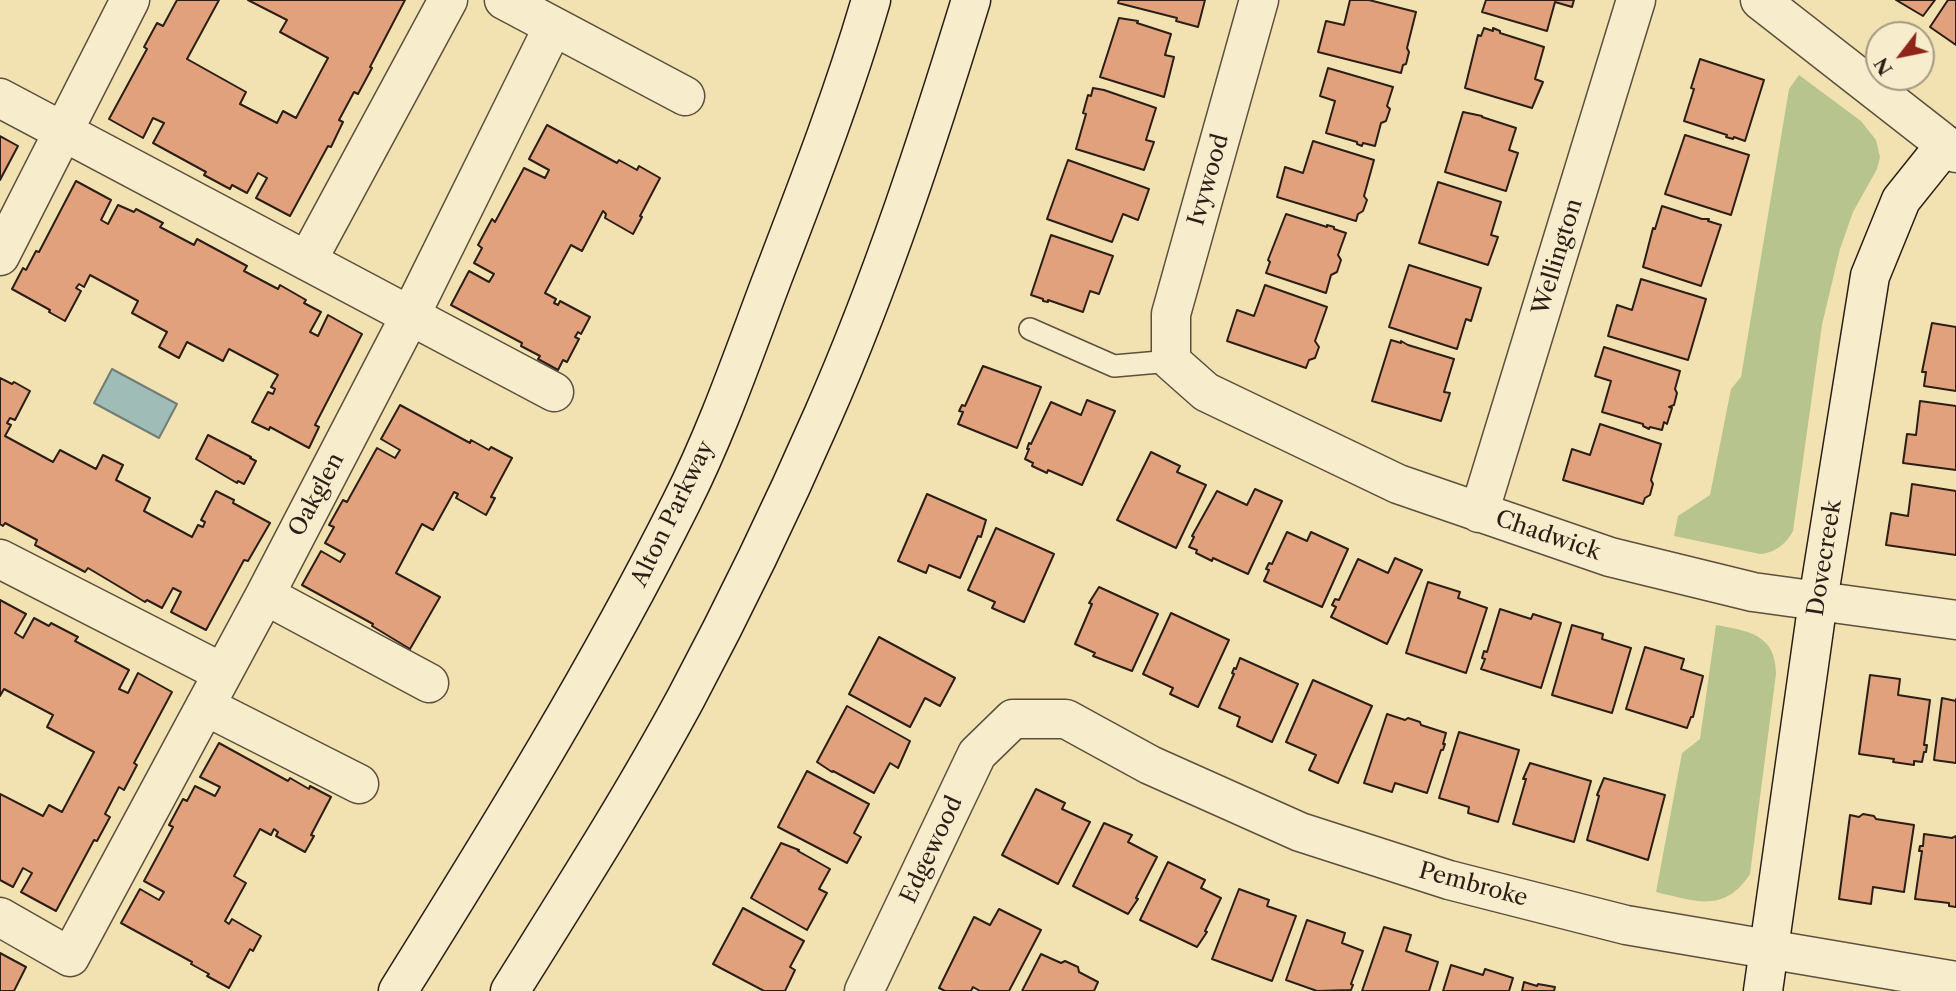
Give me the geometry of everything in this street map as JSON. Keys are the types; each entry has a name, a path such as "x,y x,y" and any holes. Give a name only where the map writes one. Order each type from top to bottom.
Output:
{"street":[{"path":"0,256 130,0"},
{"path":"307,261 447,0"},
{"path":"504,0 685,96"},
{"name":"Alton Parkway","path":"398,991 507,817 615,632 683,499 724,404 840,102 871,0"},
{"path":"510,991 605,838 685,701 760,553 824,414 872,294 927,139 971,0"},
{"name":"Ivywood","path":"1171,361 1171,314 1259,0"},
{"name":"Wellington","path":"1479,513 1636,0"},
{"path":"1760,0 1951,149"},
{"name":"Oakglen","path":"0,918 70,957 221,672 265,595 410,316 553,27"},
{"path":"0,98 554,392"},
{"name":"Dovecreek","path":"1763,991 1818,601 1870,276 1901,200 1951,149"},
{"name":"Chadwick","path":"1171,361 1206,391 1398,484 1610,557 1753,592 1956,620"},
{"path":"0,559 221,672"},
{"path":"265,595 429,682"},
{"path":"205,706 359,783"},
{"name":"Pembroke","path":"1013,719 1066,719 1150,765 1300,832 1449,880 1626,925 1956,981"},
{"name":"Edgewood","path":"864,991 977,754 1013,719"}],"lane":[{"path":"1030,329 1114,366 1171,361"}],"green space":[{"path":"1799,75 1861,121 1876,140 1880,157 1877,169 1853,212 1840,249 1822,325 1793,531 1780,547 1760,554 1674,536 1678,516 1710,495 1731,389 1741,377 1789,89"},
{"path":"1716,625 1749,633 1765,642 1775,661 1776,674 1750,874 1730,895 1719,900 1696,901 1656,892 1682,753 1700,739"}],"water":[{"path":"112,369 177,404 159,438 94,403"}],"building":[{"path":"177,0 219,0 187,59 246,92 240,104 277,123 283,111 296,118 328,58 280,32 287,20 248,0 405,0 358,94 354,92 339,120 343,122 331,147 328,146 290,216 256,198 267,178 258,173 247,193 232,185 230,189 204,175 206,172 153,143 164,123 153,118 143,138 109,119 147,49 144,47 157,23 163,26"},
{"path":"1119,0 1205,0 1198,27 1176,21 1177,18 1118,3"},
{"path":"1350,0 1369,0 1416,12 1407,48 1409,52 1401,73 1318,52 1326,21 1344,25"},
{"path":"1486,0 1574,0 1572,7 1555,2 1547,31 1482,12"},
{"path":"1896,0 1935,0 1923,16"},
{"path":"1948,0 1956,0 1956,45 1935,30 1934,21"},
{"path":"1119,18 1138,21 1137,23 1171,34 1165,55 1174,57 1164,97 1100,77"},
{"path":"1484,28 1493,31 1493,28 1500,33 1544,47 1535,79 1543,82 1532,108 1465,88 1478,35 1481,36"},
{"path":"1700,59 1764,80 1745,141 1726,137 1727,135 1684,121"},
{"path":"1328,68 1393,87 1387,106 1390,109 1386,121 1381,123 1375,146 1363,143 1362,146 1326,133 1335,101 1320,96"},
{"path":"1093,88 1156,108 1146,140 1154,142 1144,170 1076,149 1086,114 1083,113 1088,95 1091,96"},
{"path":"1463,112 1516,128 1509,150 1518,153 1506,191 1445,172"},
{"path":"547,125 617,163 619,160 637,170 639,166 660,178 633,234 605,218 603,211 582,251 571,245 545,293 556,299 554,303 558,305 560,301 590,317 581,334 578,332 575,337 579,339 567,362 563,360 558,370 538,359 540,356 521,346 522,343 451,305 469,271 489,282 494,274 474,263 482,248 478,245 492,219 495,222 524,168 545,178 549,170 529,159"},
{"path":"1685,135 1749,155 1731,215 1665,194"},
{"path":"0,136 18,146 0,180"},
{"path":"1313,141 1374,160 1364,196 1367,200 1356,221 1277,197 1285,167 1303,173"},
{"path":"1068,160 1149,189 1138,220 1123,214 1112,242 1047,219"},
{"path":"76,181 111,200 101,220 108,224 118,205 134,212 136,209 163,223 160,227 194,245 197,239 247,266 244,271 278,289 280,285 306,300 304,303 321,312 310,332 318,336 328,315 362,334 315,425 319,427 309,448 270,427 269,430 252,422 268,392 273,394 275,389 271,387 278,375 229,349 223,361 187,342 179,358 159,347 167,332 132,313 138,301 90,275 84,287 79,284 76,288 81,291 65,321 12,289 23,268 26,270 36,251 39,252"},
{"path":"1438,182 1501,202 1491,235 1498,237 1488,265 1419,243"},
{"path":"1662,206 1721,225 1701,286 1643,267"},
{"path":"1286,214 1346,233 1338,255 1341,260 1337,272 1331,275 1326,293 1266,273 1270,262 1268,260"},
{"path":"1051,235 1113,256 1099,294 1090,291 1083,312 1031,295"},
{"path":"1409,265 1481,288 1471,321 1466,319 1457,349 1389,327"},
{"path":"1641,279 1706,299 1688,360 1608,336 1617,305 1632,310"},
{"path":"1265,285 1327,307 1315,341 1319,347 1315,358 1309,360 1306,368 1227,341 1237,310 1254,316"},
{"path":"1932,323 1956,327 1956,391 1924,386 1926,372 1922,372"},
{"path":"1391,340 1454,359 1444,392 1450,393 1441,421 1372,401"},
{"path":"1604,347 1680,371 1674,405 1669,407 1672,408 1662,430 1649,429 1643,424 1602,412 1611,381 1595,376"},
{"path":"983,366 1041,387 1017,448 958,424 963,412 959,411 962,405 965,406"},
{"path":"0,378 30,391 15,420 10,418 7,423 11,425 5,436 53,462 60,450 96,469 103,455 123,465 116,480 150,498 144,511 192,537 198,525 203,527 205,522 201,520 216,491 270,523 248,561 244,560 206,630 171,612 181,592 173,588 162,608 147,600 145,602 88,568 85,572 35,545 37,540 5,523 3,526 0,524"},
{"path":"1087,400 1115,411 1082,485 1032,466 1033,463 1025,459 1027,449 1051,402 1081,415"},
{"path":"1920,401 1956,406 1956,470 1903,463 1907,434 1916,435"},
{"path":"400,405 470,443 471,440 489,450 491,447 512,458 491,497 495,498 486,515 456,498 458,494 454,492 433,530 422,524 396,573 440,597 410,649 372,626 373,624 302,585 321,551 340,562 345,554 325,543 334,527 329,525 343,500 347,502 377,448 395,458 400,450 381,439"},
{"path":"1600,424 1661,444 1651,480 1653,484 1650,495 1645,498 1643,504 1563,480 1572,449 1590,455"},
{"path":"208,435 256,461 244,484 238,481 237,483 196,459"},
{"path":"1151,452 1180,466 1177,472 1206,485 1176,548 1117,520"},
{"path":"1912,484 1956,491 1956,555 1886,545 1891,513 1908,516"},
{"path":"1255,489 1282,501 1248,574 1213,558 1212,561 1189,547 1194,537 1192,536 1217,491 1247,505"},
{"path":"927,494 986,520 981,537 978,536 960,578 929,565 926,573 898,561"},
{"path":"996,528 1054,554 1024,622 992,608 995,602 968,590"},
{"path":"1287,532 1307,541 1311,532 1348,549 1322,607 1264,581 1269,570 1266,569 1269,563 1272,564"},
{"path":"1395,558 1422,570 1387,644 1331,617 1336,607 1332,605 1335,599 1339,600 1358,559 1388,573"},
{"path":"1428,582 1460,592 1458,598 1487,608 1466,673 1406,653"},
{"path":"1099,587 1158,614 1132,671 1093,656 1095,653 1075,644 1092,604 1089,603"},
{"path":"0,600 26,614 15,633 23,638 34,618 49,626 51,623 78,637 75,641 129,670 119,689 128,693 138,673 172,692 134,763 137,765 124,790 119,787 105,814 110,817 97,841 94,840 56,911 21,892 32,873 23,868 13,887 0,880 0,794 43,816 49,805 62,812 94,752 47,727 53,715 4,689 0,696"},
{"path":"1500,609 1531,619 1533,614 1561,623 1541,688 1481,669 1485,659 1482,658 1484,651 1487,652"},
{"path":"1171,613 1229,640 1198,707 1170,694 1173,688 1143,674"},
{"path":"1572,625 1603,634 1602,639 1631,648 1612,713 1552,695"},
{"path":"879,637 955,678 940,706 925,698 910,727 849,694"},
{"path":"1645,647 1684,659 1681,669 1703,676 1693,717 1687,728 1626,709"},
{"path":"1240,658 1298,684 1272,742 1237,726 1240,717 1219,708"},
{"path":"1870,675 1900,679 1898,695 1930,700 1924,745 1927,745 1922,762 1914,761 1914,765 1859,754"},
{"path":"1313,680 1372,706 1338,783 1309,770 1316,755 1286,742"},
{"path":"1942,698 1956,701 1956,763 1934,760"},
{"path":"847,706 910,741 898,768 890,763 874,793 817,762"},
{"path":"1387,714 1405,720 1408,718 1446,733 1445,744 1427,793 1395,783 1392,792 1364,783"},
{"path":"1459,732 1519,750 1498,822 1468,813 1469,807 1439,798"},
{"path":"219,743 288,781 290,778 331,797 305,852 276,836 278,832 274,829 271,835 260,829 234,876 246,883 225,921 229,924 232,919 261,936 253,951 250,949 229,988 207,976 209,974 191,964 192,962 121,923 140,889 159,900 164,892 144,881 173,827 169,825 183,799 187,801 195,786 215,796 220,787 200,777"},
{"path":"1530,763 1591,781 1574,842 1513,824 1526,779 1523,779"},
{"path":"807,771 869,804 854,833 861,837 847,863 778,827"},
{"path":"1604,778 1665,795 1648,860 1587,840 1599,796 1597,795"},
{"path":"1036,789 1065,803 1062,809 1090,822 1058,884 1002,855"},
{"path":"1863,814 1876,819 1914,825 1904,892 1873,887 1871,904 1839,899 1850,815 1859,817"},
{"path":"1104,823 1132,835 1128,842 1157,857 1136,898 1138,899 1128,914 1073,886"},
{"path":"1924,834 1952,838 1956,836 1956,907 1949,906 1949,903 1915,899 1922,851 1919,851 1920,846 1923,846"},
{"path":"781,843 799,850 830,869 819,889 827,893 807,930 751,898"},
{"path":"1168,862 1205,880 1201,888 1221,898 1205,931 1207,932 1197,947 1140,920"},
{"path":"1239,889 1269,900 1267,906 1296,916 1272,981 1212,959"},
{"path":"743,908 804,941 790,967 795,970 785,991 764,991 713,964"},
{"path":"999,909 1041,930 1009,991 980,991 973,987 971,991 945,991 939,988 974,917 990,925"},
{"path":"1307,920 1345,933 1342,943 1363,951 1351,990 1317,991 1286,980"},
{"path":"1384,927 1411,935 1406,951 1438,962 1429,991 1362,991"},
{"path":"0,953 26,967 14,991 0,991"},
{"path":"1041,954 1078,967 1079,972 1098,982 1094,991 1022,991"},
{"path":"1451,965 1483,975 1485,969 1513,978 1509,991 1443,991"},
{"path":"1524,982 1555,987 1554,991 1522,991"}]}
